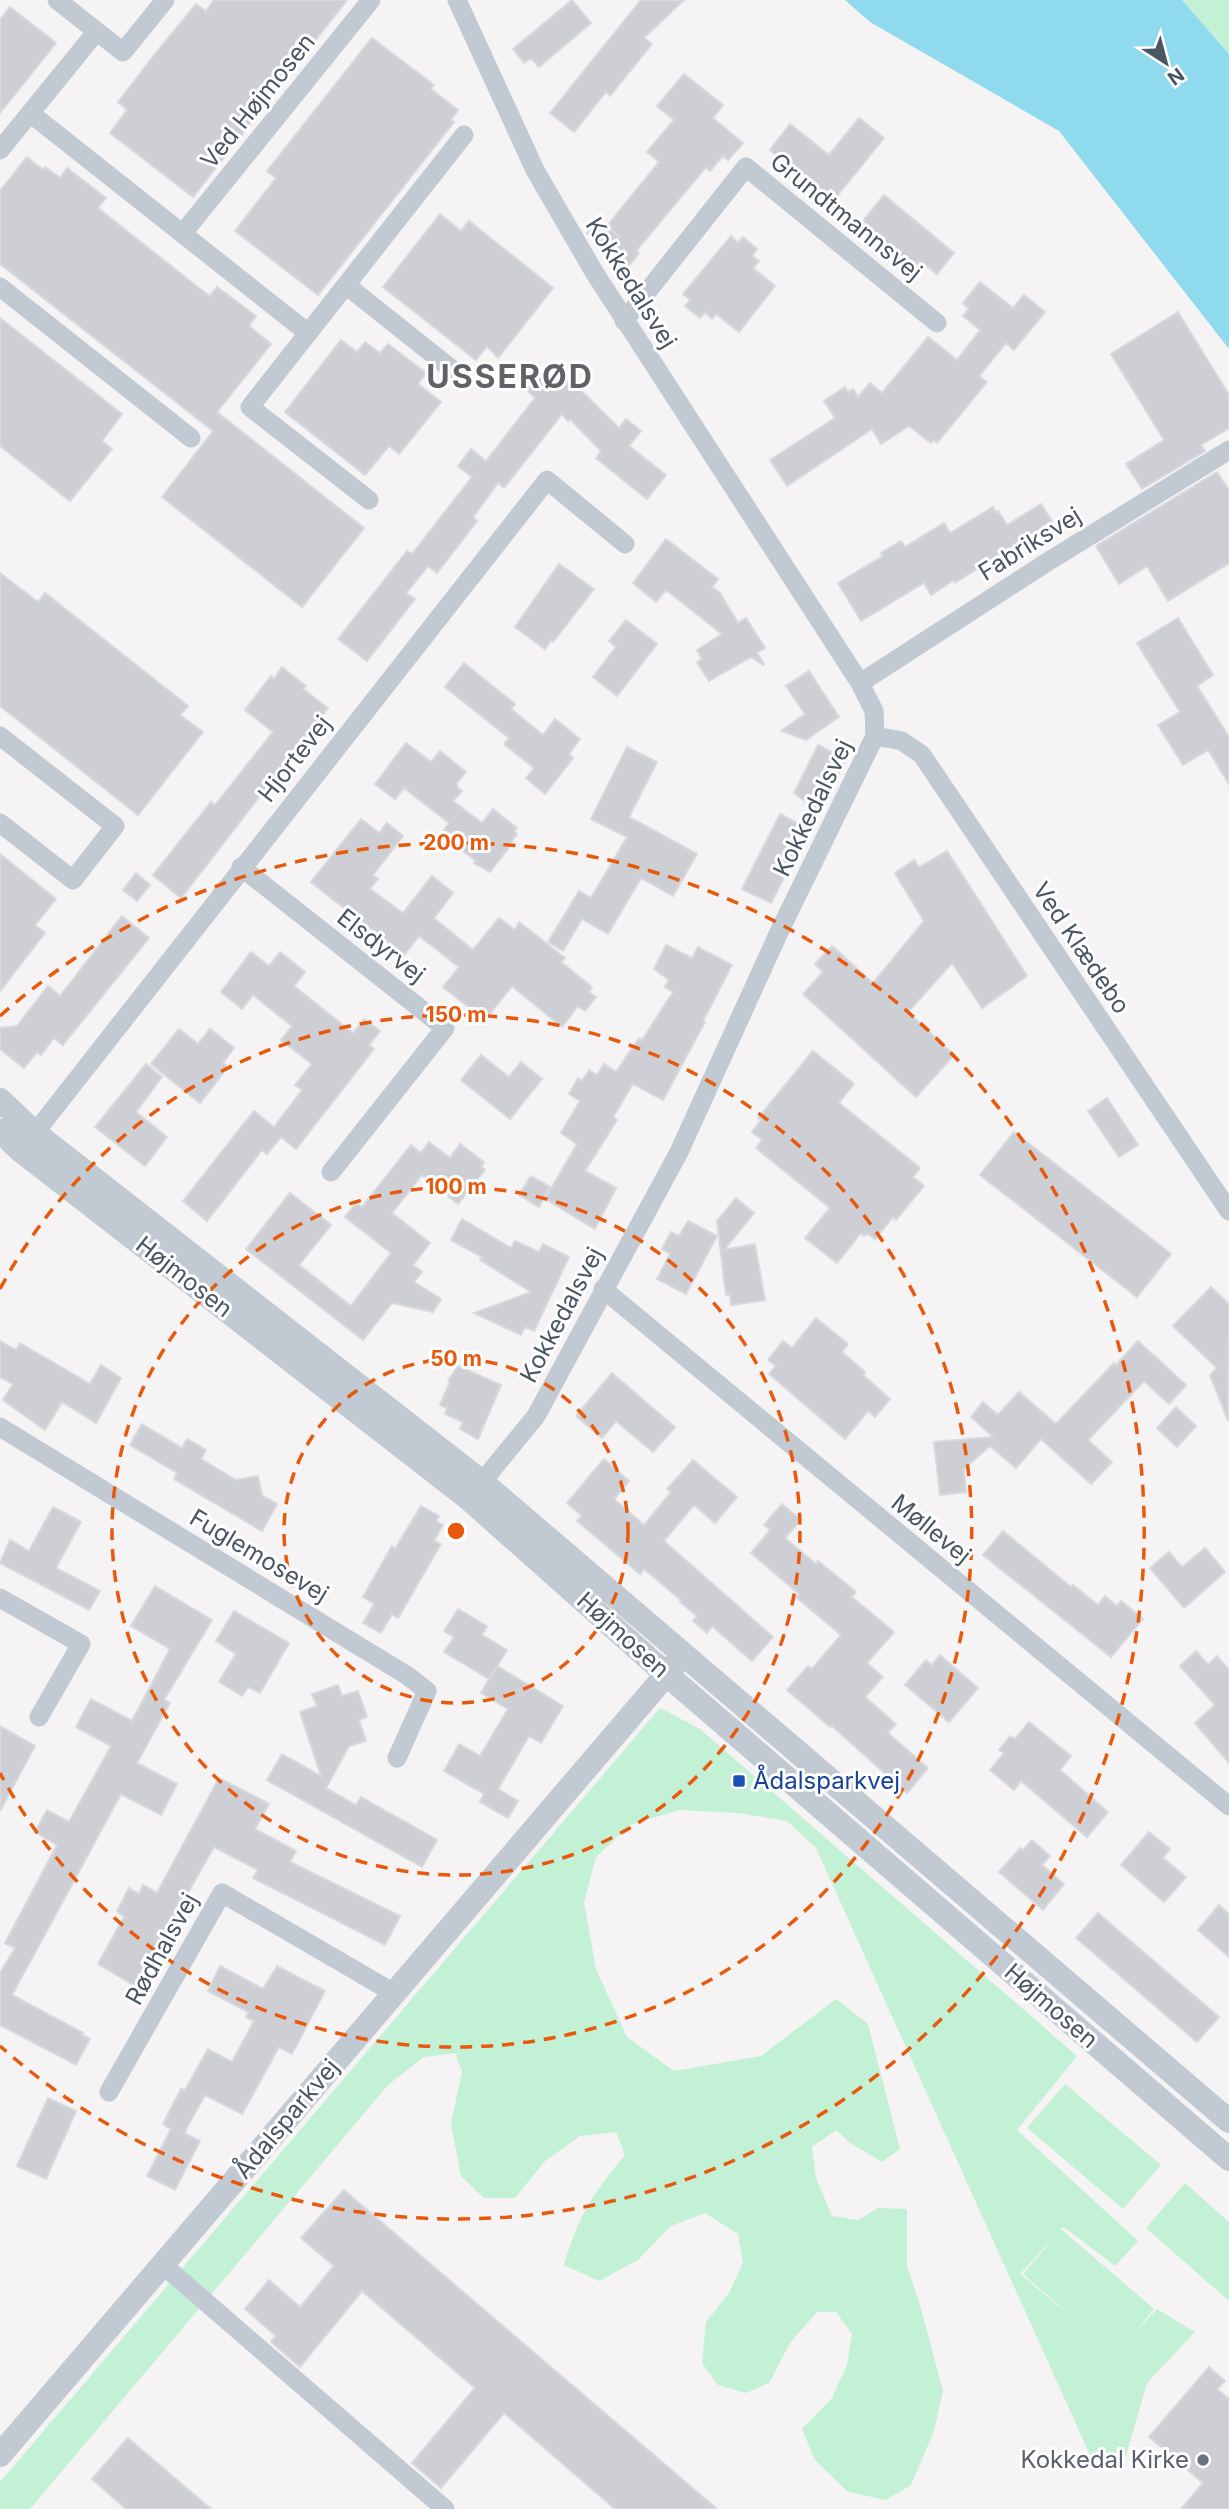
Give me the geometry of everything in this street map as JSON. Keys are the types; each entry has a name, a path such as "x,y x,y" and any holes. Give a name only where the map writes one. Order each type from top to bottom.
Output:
{"street":[{"path":"57,0 123,52 164,0"},
{"name":"Ved Højmosen","path":"183,233 370,0"},
{"name":"Kokkedalsvej","path":"457,0 536,170 624,321 860,683 874,711 875,736 780,930 679,1152 536,1416 475,1490"},
{"path":"0,149 97,31"},
{"path":"30,113 308,333"},
{"path":"369,500 250,407 464,135"},
{"name":"Grundtmannsvej","path":"624,321 746,167 937,323"},
{"path":"346,285 464,379"},
{"path":"0,287 191,438"},
{"name":"Fabriksvej","path":"860,683 1049,561 1229,450"},
{"name":"Hjortevej","path":"28,1141 547,480 625,544"},
{"name":"Ved Klædebo","path":"875,736 902,741 922,755 1229,1211"},
{"path":"0,823 73,880 115,826 1,739"},
{"name":"Elsdyrvej","path":"241,867 445,1028 331,1172"},
{"name":"Højmosen","path":"0,1100 28,1141 684,1653 1229,2121"},
{"name":"Højmosen","path":"0,1131 28,1141"},
{"name":"Møllevej","path":"603,1289 1229,1806"},
{"name":"Fuglemosevej","path":"0,1427 408,1676 427,1691 397,1758"},
{"name":"Højmosen","path":"475,1490 666,1674 1229,2160"},
{"path":"0,1598 81,1644 39,1717"},
{"name":"Ådalsparkvej","path":"0,2455 684,1653"},
{"name":"Rødhalsvej","path":"109,2092 222,1893 394,1993"},
{"path":"163,2265 445,2509"}],"green space":[{"path":"1182,0 1229,0 1229,54"},
{"path":"660,1708 700,1729 1077,2056 1017,2130 1138,2241 1115,2266 1064,2227 1061,2229 1154,2309 1133,2334 1157,2309 1195,2332 1147,2383 1125,2459 1090,2455 816,1848 787,1821 738,1813 679,1810 630,1825 596,1857 584,1902 596,1969 627,2037 674,2071 761,2056 836,1999 868,2024 900,2149 882,2162 849,2142 836,2130 812,2147 816,2178 832,2216 858,2220 878,2208 907,2209 907,2266 943,2391 934,2431 911,2485 886,2500 848,2492 815,2460 802,2429 832,2398 847,2365 852,2334 836,2312 817,2312 790,2343 769,2383 746,2393 718,2385 702,2363 706,2322 729,2293 743,2263 738,2234 705,2213 671,2226 638,2260 599,2281 564,2265 575,2232 588,2206 625,2155 616,2132 580,2136 545,2161 515,2198 484,2198 461,2176 451,2124 462,2071 455,2053 424,2057 388,2085 30,2509 0,2509 0,2482","holes":["1058,2233 1023,2274 1082,2325 1020,2274"]},
{"path":"1065,2084 1161,2165 1123,2209 1027,2128"},
{"path":"1185,2183 1229,2222 1229,2301 1146,2228"}],"water":[{"path":"845,0 1182,0 1229,54 1229,349 1059,131 870,22"}],"building":[{"path":"214,0 347,0 193,197 110,133 127,110 118,102 158,50 196,4 206,11"},
{"path":"572,0 591,23 539,67 531,58 524,63 513,49"},
{"path":"641,0 684,0 644,38 652,44 610,96 606,92 574,132 550,113"},
{"path":"10,7 56,43 0,113 0,20"},
{"path":"372,38 434,85 431,89 458,110 451,120 454,122 318,295 235,231 276,178 267,171"},
{"path":"684,74 723,105 713,118 743,143 728,160 723,156 710,171 706,167 636,251 639,253 628,267 587,233 596,221 621,238 607,226 659,162 647,152 674,120 657,106"},
{"path":"859,118 884,138 833,201 770,150 790,124 829,155"},
{"path":"27,157 43,170 45,167 60,178 67,168 106,198 98,208 195,285 210,296 217,287 256,316 249,326 271,344 217,412 364,528 302,607 162,497 213,431 0,264 0,191"},
{"path":"884,195 954,253 937,274 920,261 913,270 858,227"},
{"path":"440,214 461,231 469,221 553,288 498,358 487,346 476,360 383,287"},
{"path":"731,236 738,243 743,237 757,249 752,256 759,261 753,268 775,286 739,332 716,314 712,319 705,312 700,318 685,306 690,300 683,294"},
{"path":"980,282 1013,308 1024,295 1045,312 1014,350 1006,343 979,376 987,382 937,443 934,440 931,443 909,426 881,444 872,429 787,486 770,460 835,418 824,401 845,387 848,392 853,389 858,397 870,383 882,393 928,337 957,360 980,330 963,316 969,309 963,303"},
{"path":"1178,312 1229,395 1229,428 1201,445 1205,451 1142,489 1126,464 1164,440 1111,354"},
{"path":"0,318 122,414 102,441 112,449 70,501 0,446"},
{"path":"341,340 357,352 365,342 380,353 388,344 426,373 418,384 441,402 399,454 389,446 365,475 285,412"},
{"path":"553,363 619,428 626,419 641,431 629,446 666,475 647,499 596,458 601,451 562,414 504,488 498,483 473,517 477,521 437,573 428,566 406,593 415,599 367,661 338,639 407,551 412,554 472,477 458,466 471,449 486,461 535,398 526,389"},
{"path":"1217,472 1229,490 1229,563 1168,601 1147,566 1119,584 1096,546"},
{"path":"1041,504 1052,521 955,583 954,580 931,595 924,583 861,621 838,583 883,556 881,553 901,541 905,547 944,523 950,533 993,507 1007,525"},
{"path":"666,539 718,579 712,587 720,593 738,623 746,618 765,648 757,653 763,665 751,657 709,681 697,662 702,659 697,650 722,634 666,590 656,602 633,583"},
{"path":"559,564 594,589 545,649 515,627"},
{"path":"0,573 38,602 45,593 188,706 180,715 203,732 138,815 0,706"},
{"path":"1178,618 1213,675 1197,686 1229,737 1229,784 1208,750 1183,765 1158,725 1180,712 1137,643"},
{"path":"626,620 657,644 617,696 593,677 616,647 609,641"},
{"path":"464,663 515,704 511,709 543,735 555,719 580,739 569,754 573,758 545,794 526,778 534,768 504,744 509,738 445,687"},
{"path":"282,667 306,686 303,689 328,708 181,898 153,875 211,802 215,805 273,732 245,710 271,676 274,679"},
{"path":"809,671 839,717 806,740 781,731 805,714 786,686"},
{"path":"406,743 431,762 440,751 466,772 457,783 457,787 462,791 453,801 482,823 493,809 517,828 514,831 517,834 510,846 490,872 474,863 476,861 441,834 449,823 404,788 395,799 375,784"},
{"path":"818,745 845,759 828,798 825,797 818,811 794,793"},
{"path":"627,747 657,762 629,817 697,854 673,896 641,878 608,934 582,919 563,951 548,942 579,891 591,898 627,837 591,819"},
{"path":"780,814 809,829 771,903 742,889"},
{"path":"361,819 379,833 387,823 403,836 373,875 378,879 370,889 403,913 432,876 453,893 434,918 473,950 499,918 515,930 519,922 565,958 561,962 592,987 589,992 596,997 585,1011 578,1006 562,1027 512,986 485,1020 443,987 459,967 419,936 404,955 311,882"},
{"path":"947,851 1027,976 982,1008 952,963 908,1012 954,1055 916,1097 803,994 823,972 815,964 832,946 873,983 924,921 895,873 914,860 919,867"},
{"path":"0,854 56,899 35,925 45,933 0,991"},
{"path":"136,873 150,885 137,901 123,890"},
{"path":"122,916 149,938 63,1045 54,1038 41,1055 37,1052 24,1068 0,1049 0,1028 17,1026 48,986 60,996"},
{"path":"666,945 692,958 698,947 732,965 663,1100 633,1084 613,1117 617,1120 585,1171 616,1188 595,1229 545,1199 577,1144 561,1133 580,1101 569,1094 578,1078 582,1081 589,1070 597,1075 604,1064 616,1072 639,1038 642,1040 673,992 665,987 669,980 654,969"},
{"path":"251,952 269,966 280,952 305,972 294,986 353,1033 364,1019 380,1031 369,1045 374,1049 296,1149 281,1137 267,1154 262,1150 207,1221 183,1201 254,1111 274,1127 302,1090 295,1085 312,1064 281,1040 292,1026 253,995 242,1009 221,992"},
{"path":"179,1029 198,1044 210,1029 234,1048 223,1063 228,1067 200,1103 151,1064"},
{"path":"813,1051 854,1084 839,1103 920,1168 913,1177 924,1186 896,1220 893,1217 875,1239 867,1233 864,1236 861,1233 837,1263 805,1238 830,1208 756,1148 762,1140 752,1132 761,1120 758,1118"},
{"path":"481,1055 509,1077 521,1062 542,1079 510,1119 461,1080"},
{"path":"146,1064 162,1077 136,1112 167,1137 145,1166 95,1127"},
{"path":"1107,1098 1138,1145 1119,1157 1088,1111"},
{"path":"1014,1132 1171,1254 1137,1297 980,1175"},
{"path":"429,1142 450,1158 460,1144 484,1162 481,1167 485,1170 458,1204 422,1175 392,1213 430,1243 413,1265 422,1272 414,1282 441,1299 433,1312 392,1303 363,1340 246,1249 290,1193 331,1225 299,1265 351,1306 391,1253 345,1217 356,1203 362,1207 411,1145 421,1153"},
{"path":"531,1176 550,1187 539,1207 519,1195"},
{"path":"736,1198 754,1213 724,1250 755,1244 765,1300 731,1305 730,1295 726,1295 717,1221"},
{"path":"462,1219 511,1248 515,1241 539,1252 543,1244 569,1257 534,1331 525,1327 521,1335 474,1313 531,1292 480,1260 482,1257 451,1240"},
{"path":"688,1221 717,1236 686,1294 657,1279 670,1254 662,1249 671,1232 679,1236"},
{"path":"1211,1287 1229,1304 1228,1421 1210,1375 1217,1368 1173,1326"},
{"path":"816,1318 848,1344 842,1352 890,1399 875,1417 868,1411 845,1439 769,1374 776,1366 768,1360 783,1341 792,1348"},
{"path":"0,1341 16,1350 20,1343 90,1384 101,1365 121,1378 96,1423 62,1402 45,1430 3,1400 13,1384 0,1377"},
{"path":"1138,1341 1186,1385 1169,1404 1144,1381 1088,1440 1112,1462 1091,1484 1041,1439 1016,1468 990,1446 964,1469 966,1492 940,1495 934,1442 993,1437 971,1417 983,1402 998,1415 1019,1392 1056,1424"},
{"path":"458,1366 501,1385 478,1439 460,1429 463,1422 445,1414 447,1408 440,1405 450,1382 448,1381"},
{"path":"612,1373 675,1427 653,1452 616,1421 602,1438 576,1416"},
{"path":"1176,1407 1196,1426 1177,1447 1157,1428"},
{"path":"142,1424 182,1448 187,1439 206,1450 201,1459 236,1480 258,1476 262,1495 277,1504 262,1531 174,1479 177,1473 130,1445"},
{"path":"604,1459 629,1481 614,1499 644,1525 671,1492 667,1489 693,1460 737,1497 715,1523 694,1505 664,1541 773,1637 752,1661 712,1626 707,1633 693,1621 697,1616 680,1602 682,1601 644,1569 640,1574 577,1521 582,1516 567,1503"},
{"path":"782,1504 801,1520 785,1538 856,1592 852,1597 894,1632 867,1663 883,1677 865,1697 896,1724 888,1733 928,1768 907,1793 787,1690 808,1666 812,1669 841,1635 796,1597 799,1594 751,1553 770,1530 764,1525"},
{"path":"421,1506 439,1516 436,1521 443,1525 434,1541 441,1544 398,1618 392,1614 381,1633 363,1623 374,1604 363,1597 392,1546 395,1549"},
{"path":"53,1507 81,1522 56,1568 100,1591 89,1610 0,1563 10,1540 29,1551"},
{"path":"1003,1531 1071,1587 1073,1585 1098,1605 1105,1596 1117,1606 1121,1601 1143,1619 1111,1657 983,1555"},
{"path":"1205,1548 1225,1572 1184,1608 1150,1568 1169,1552 1182,1567"},
{"path":"155,1586 212,1620 164,1700 170,1703 137,1763 177,1784 161,1815 121,1794 12,1995 90,2039 76,2065 0,2025 0,1973 15,1948 5,1943 57,1845 35,1832 47,1810 69,1822 111,1746 76,1727 91,1699 132,1721 170,1649 131,1626"},
{"path":"458,1609 487,1626 482,1635 507,1650 489,1679 444,1652 454,1637 444,1631"},
{"path":"234,1611 289,1643 260,1693 248,1687 242,1696 219,1682 236,1654 216,1641"},
{"path":"1196,1651 1208,1665 1217,1656 1229,1670 1229,1763 1195,1723 1215,1705 1180,1666"},
{"path":"940,1655 978,1688 949,1722 905,1685 926,1660 932,1665"},
{"path":"497,1666 563,1706 541,1743 529,1736 498,1789 518,1801 508,1818 480,1802 484,1794 444,1771 459,1744 480,1756 508,1709 481,1693"},
{"path":"338,1685 342,1696 358,1691 367,1717 359,1720 366,1741 349,1746 326,1788 356,1805 361,1797 437,1840 422,1867 267,1780 282,1754 321,1776 300,1712 317,1706 312,1694"},
{"path":"1029,1722 1071,1756 1060,1770 1108,1812 1087,1837 1021,1781 1014,1790 990,1770 1004,1753 999,1750 1010,1736 1015,1739"},
{"path":"0,1726 35,1746 0,1811"},
{"path":"219,1778 269,1804 255,1829 296,1851 290,1862 400,1916 385,1945 253,1878 258,1870 214,1847 135,1986 98,1964 124,1917 117,1911 129,1888 139,1894 143,1885 157,1893"},
{"path":"1149,1832 1170,1849 1163,1858 1186,1877 1164,1902 1121,1865"},
{"path":"1032,1840 1050,1856 1042,1865 1064,1884 1043,1910 999,1872 1020,1848 1023,1850"},
{"path":"1219,1905 1229,1914 1229,1957 1198,1930"},
{"path":"1098,1913 1219,2017 1197,2042 1076,1938"},
{"path":"220,1966 263,1989 277,1966 325,1991 292,2054 279,2047 242,2114 205,2095 184,2133 200,2141 175,2190 147,2176 171,2129 163,2124 181,2089 185,2090 208,2049 232,2062 254,2021 246,2017 248,2012 208,1991"},
{"path":"48,2098 76,2111 46,2179 17,2166"},
{"path":"344,2190 717,2509 615,2509 504,2413 441,2488 412,2463 475,2388 362,2291 300,2367 271,2342 276,2336 245,2309 269,2280 300,2307 334,2266 301,2238"},
{"name":"Kokkedal Kirke","path":"1209,2367 1225,2381 1217,2389 1229,2399 1229,2509 1181,2509 1203,2483 1149,2437"},
{"path":"128,2438 211,2509 126,2509 92,2479"}],"place":[{"name":"Ådalsparkvej","path":"739,1781"},
{"name":"Kokkedal Kirke","path":"1203,2460"}],"district":[{"name":"USSERØD","path":"510,377"}]}
